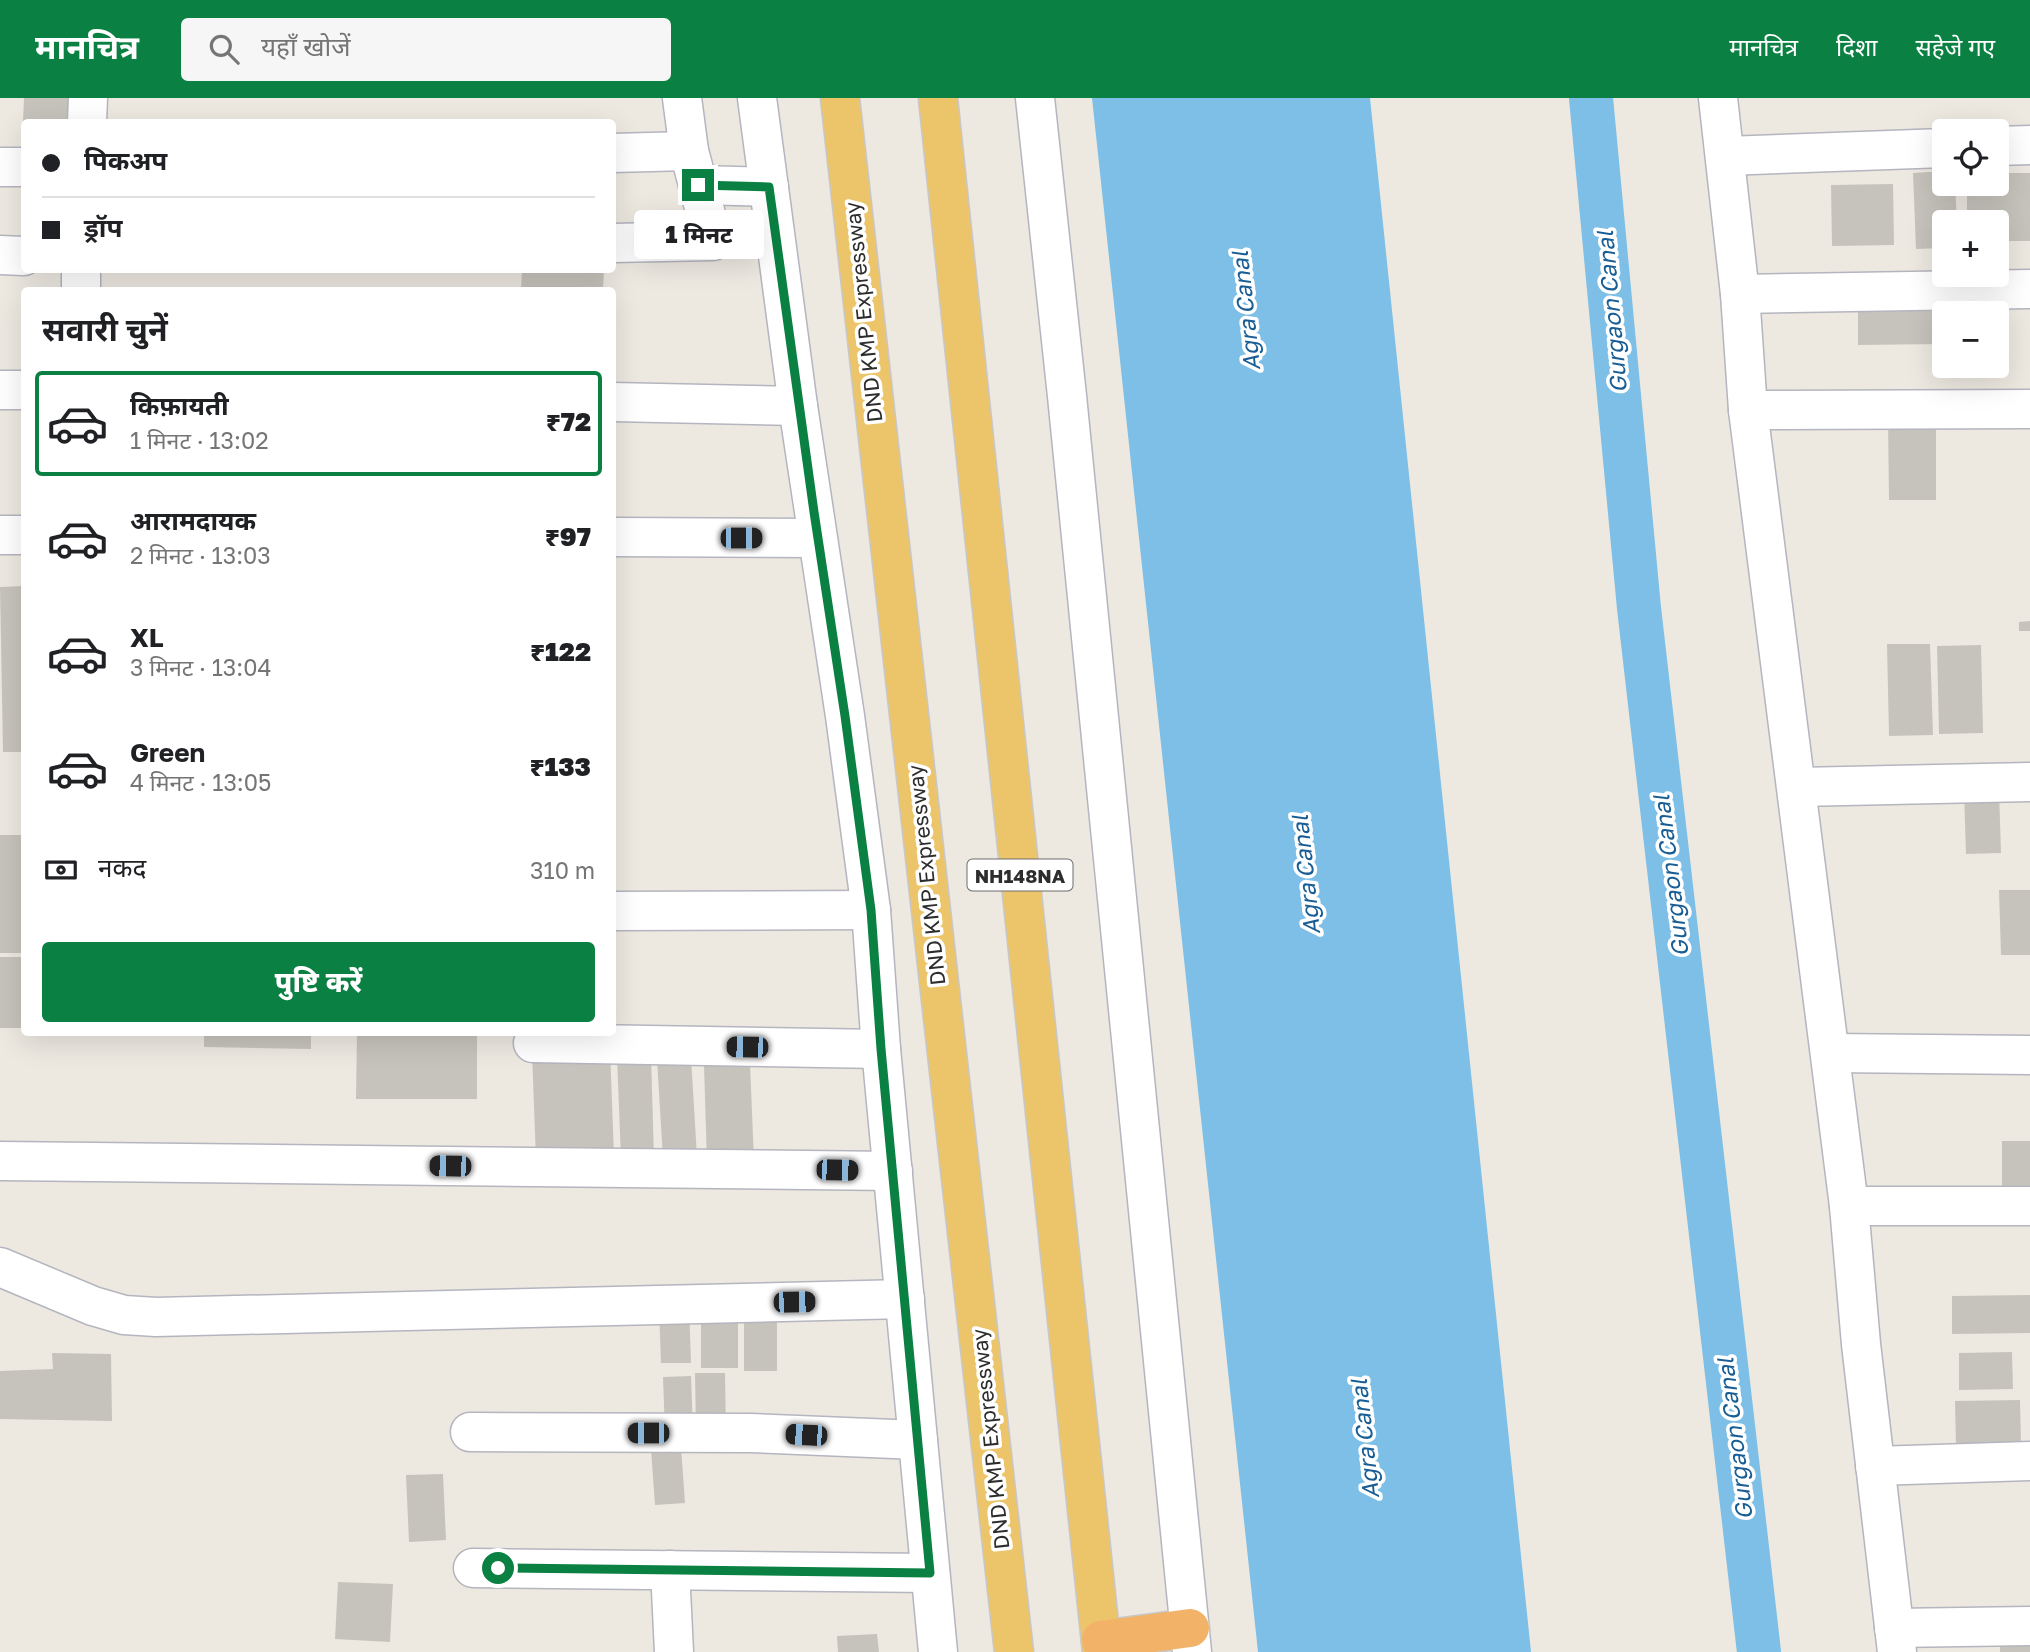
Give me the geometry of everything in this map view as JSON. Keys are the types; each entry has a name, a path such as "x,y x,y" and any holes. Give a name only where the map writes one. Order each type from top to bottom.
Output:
{"highway":[{"name":"DND KMP Expressway","path":"840,98 1014,1652"},
{"name":"NH148NA","path":"938,98 1102,1646"},
{"path":"1102,1646 1191,1640"}],"street":[{"path":"87,119 88,98"},
{"path":"616,243 713,241 694,168 682,98"},
{"path":"757,98 798,406 871,910 881,1049 938,1652"},
{"path":"1035,98 1191,1640"},
{"path":"1718,98 1740,294 1748,410 1831,1053 1895,1640 2030,1626"},
{"path":"2009,146 2030,145"},
{"path":"1726,156 1932,148"},
{"path":"616,154 694,168 769,187"},
{"path":"0,167 21,167"},
{"path":"0,256 21,256"},
{"path":"1740,294 2030,289"},
{"path":"0,390 21,390"},
{"path":"616,402 798,406"},
{"path":"1748,410 2030,409"},
{"path":"0,534 21,535"},
{"path":"616,537 817,538"},
{"path":"1798,787 2030,782"},
{"path":"616,911 871,910"},
{"path":"533,1042 881,1049"},
{"path":"1831,1053 2030,1055"},
{"path":"0,1161 893,1171"},
{"path":"1849,1206 2030,1206"},
{"path":"0,1267 103,1309 124,1315 156,1317 905,1299"},
{"path":"470,1432 750,1433 918,1440"},
{"path":"1875,1466 2030,1461"},
{"path":"473,1568 930,1573"},
{"path":"670,1570 674,1652"}],"water":[{"name":"Agra Canal","path":"1092,98 1370,98 1531,1652 1258,1652"}],"building":[{"path":"24,98 69,98 68,119 23,119"},
{"path":"1932,172 1932,196 1956,196 1956,210 1932,210 1932,248 1916,249 1913,173"},
{"path":"2009,173 2030,173 2030,241 2009,241 2009,210 1967,210 1967,196 2009,196"},
{"path":"1893,184 1894,245 1832,246 1831,185"},
{"path":"522,273 604,273 603,287 521,287"},
{"path":"1932,305 1932,344 1858,345 1858,306"},
{"path":"1888,418 1936,418 1936,500 1889,500"},
{"path":"21,586 21,752 3,752 0,587"},
{"path":"2030,621 2030,631 2019,631 2019,622"},
{"path":"1887,644 1930,644 1933,735 1889,736"},
{"path":"1981,645 1983,733 1939,734 1937,646"},
{"path":"1999,790 2001,853 1966,854 1964,791"},
{"path":"0,835 21,835 21,953 0,953"},
{"path":"1999,890 2030,890 2030,955 2001,955"},
{"path":"0,957 21,957 21,1028 0,1028"},
{"path":"204,1036 311,1036 311,1049 204,1047"},
{"path":"357,1036 477,1036 477,1099 356,1099"},
{"path":"610,1049 614,1156 536,1159 532,1053"},
{"path":"651,1055 654,1158 621,1159 617,1056"},
{"path":"691,1057 697,1157 663,1159 657,1059"},
{"path":"750,1063 754,1162 707,1163 704,1065"},
{"path":"2002,1141 2030,1141 2030,1196 2002,1196"},
{"path":"2030,1295 2030,1333 1952,1334 1952,1296"},
{"path":"689,1307 691,1363 661,1363 659,1308"},
{"path":"701,1309 738,1309 738,1368 701,1368"},
{"path":"744,1314 777,1314 777,1371 744,1371"},
{"path":"2012,1352 2013,1389 1959,1390 1959,1353"},
{"path":"52,1353 111,1354 112,1421 0,1419 0,1371 53,1369"},
{"path":"695,1373 725,1373 726,1431 696,1431"},
{"path":"691,1376 693,1431 665,1432 663,1377"},
{"path":"2020,1400 2021,1446 1956,1447 1955,1401"},
{"path":"681,1447 685,1503 655,1505 651,1449"},
{"path":"443,1474 446,1540 409,1542 406,1475"},
{"path":"338,1582 393,1584 390,1642 335,1639"},
{"path":"2000,1633 2030,1633 2030,1652 2000,1652"},
{"path":"877,1634 879,1652 838,1652 837,1636"}],"waterway":[{"name":"Gurgaon Canal","path":"1591,98 1639,608 1759,1652"}],"route":[{"path":"498,1568 930,1573 881,1049 871,910 769,187 698,185"}]}
